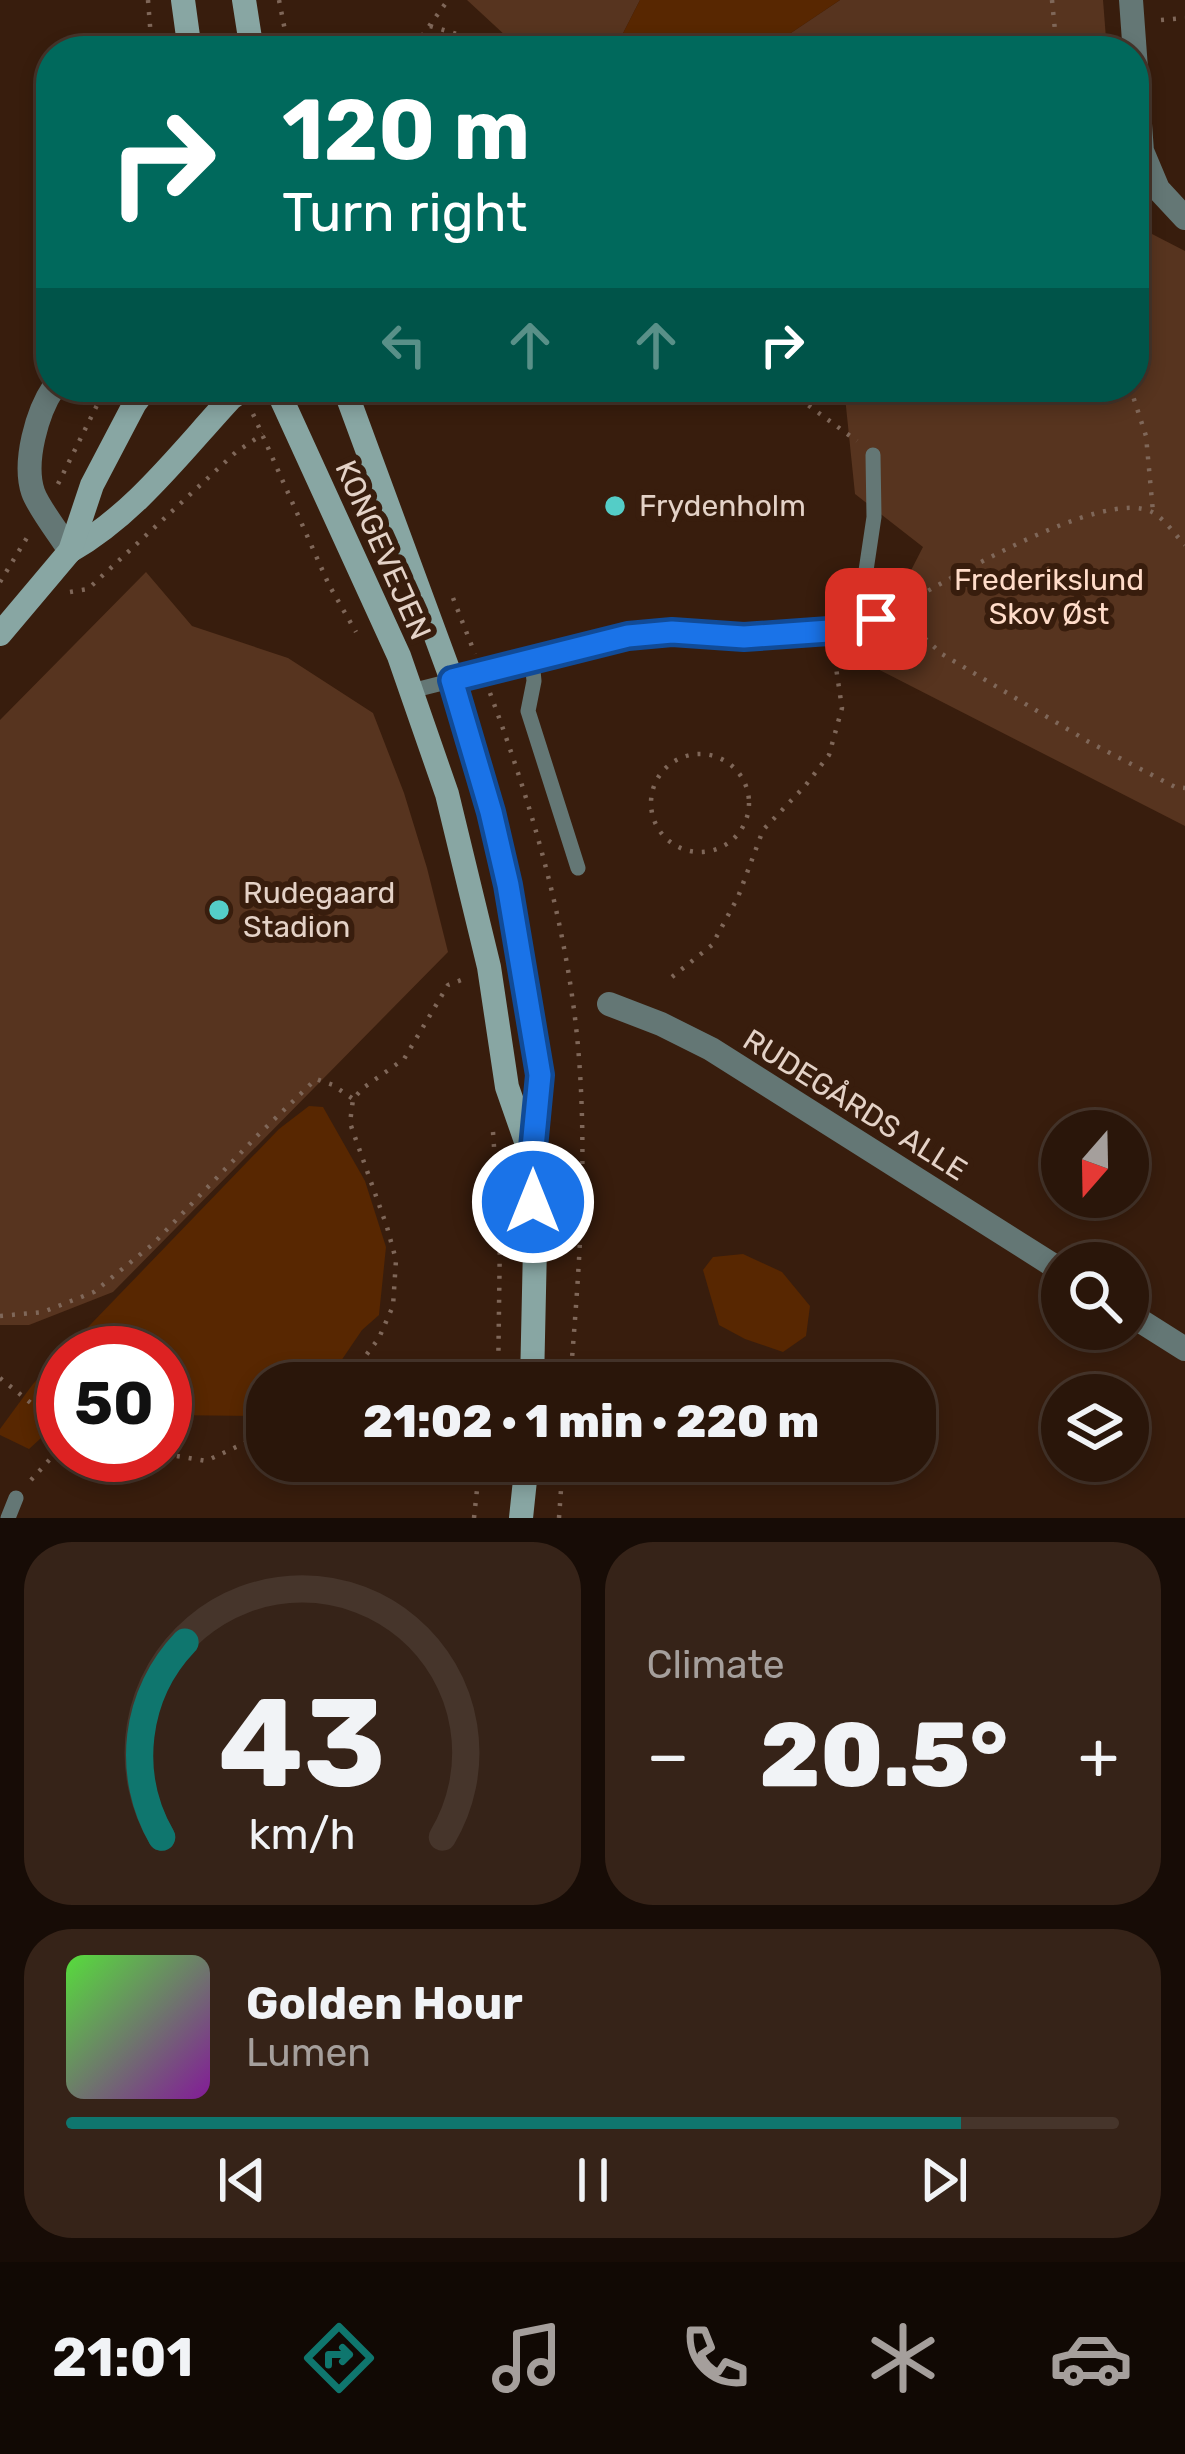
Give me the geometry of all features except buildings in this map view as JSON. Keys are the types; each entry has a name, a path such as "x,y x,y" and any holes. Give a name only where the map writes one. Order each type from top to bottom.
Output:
{"main road":[{"path":"182,0 188,36"},
{"path":"244,0 250,36"},
{"path":"70,551 92,485 136,402"},
{"path":"0,634 70,551 125,512 227,402"},
{"name":"KONGEVEJEN","path":"283,402 399,656 448,794 489,967 507,1087 532,1158"},
{"name":"KONGEVEJEN","path":"350,402 452,680 500,848 540,1075 532,1158 532,1362"},
{"path":"521,1518 525,1482"}],"street":[{"path":"1131,0 1134,36"},
{"path":"1149,167 1158,188 1185,218"},
{"path":"44,402 30,451 33,491 70,551"},
{"name":"RUDEGÅRDS ALLE","path":"609,1004 711,1049 1041,1258"},
{"path":"1149,1326 1185,1349"}],"lane":[{"path":"857,624 874,517 873,455"},
{"path":"411,691 628,636 672,632 744,637 829,631 876,619"},
{"path":"532,660 534,681 528,711 578,868"},
{"path":"8,1518 16,1498"}],"path":[{"path":"148,0 151,36"},
{"path":"279,0 287,36"},
{"path":"422,36 448,0"},
{"path":"1052,0 1056,36"},
{"path":"430,26 464,36"},
{"path":"804,402 873,455"},
{"path":"1135,402 1147,436 1153,512"},
{"path":"29,600 88,589 236,452 262,435 329,585 358,635"},
{"path":"1185,545 1153,512 1122,508 1039,532 893,610 942,654 1089,742 1175,788 1185,788"},
{"path":"672,977 712,945 738,897 763,830 806,786 829,754 842,708 829,631"},
{"path":"482,673 517,765 552,893 574,1009 581,1094 580,1254 572,1362"},
{"path":"709,754 728,762 742,777 749,797 748,817 738,835 722,848 702,853 681,849 664,838 653,820 650,800 656,780 670,764 688,755 709,754"},
{"path":"361,1362 379,1338 393,1306 396,1261 350,1124 353,1099 404,1059 448,985 470,977"},
{"path":"0,1316 44,1312 94,1292 153,1244 316,1079 353,1099"},
{"path":"495,1159 500,1234 498,1362"},
{"path":"0,1378 36,1408"},
{"path":"192,1459 206,1461 246,1442"},
{"path":"16,1498 36,1475"},
{"path":"474,1518 478,1482"},
{"path":"559,1518 562,1482"}],"green space":[{"path":"467,0 640,0 622,36 506,36"},
{"path":"840,0 1103,0 1106,36 786,36"},
{"name":"Frederikslund Skov Øst","path":"1149,229 1185,251 1185,826 864,662 923,547 855,494 846,402 1149,402"},
{"name":"Rudegaard Stadion","path":"146,572 192,626 288,658 373,713 404,793 448,952 113,1292 29,1325 0,1325 0,720"}],"shaded area":[{"path":"640,0 840,0 786,36 622,36"},
{"path":"309,1106 323,1107 365,1181 386,1247 379,1315 340,1362 246,1362 246,1416 192,1415 192,1326 89,1326 279,1129"},
{"path":"743,1254 782,1272 810,1306 806,1336 783,1352 719,1325 703,1270 713,1257"},
{"path":"36,1381 36,1443 29,1449 0,1435 0,1429"}],"place":[{"name":"Frydenholm","path":"615,506"},
{"name":"Rudegaard Stadion","path":"219,910"}],"route":[{"path":"533,1202 540,1075 508,885 452,680 628,636 672,632 744,637 829,631 876,619"}]}
